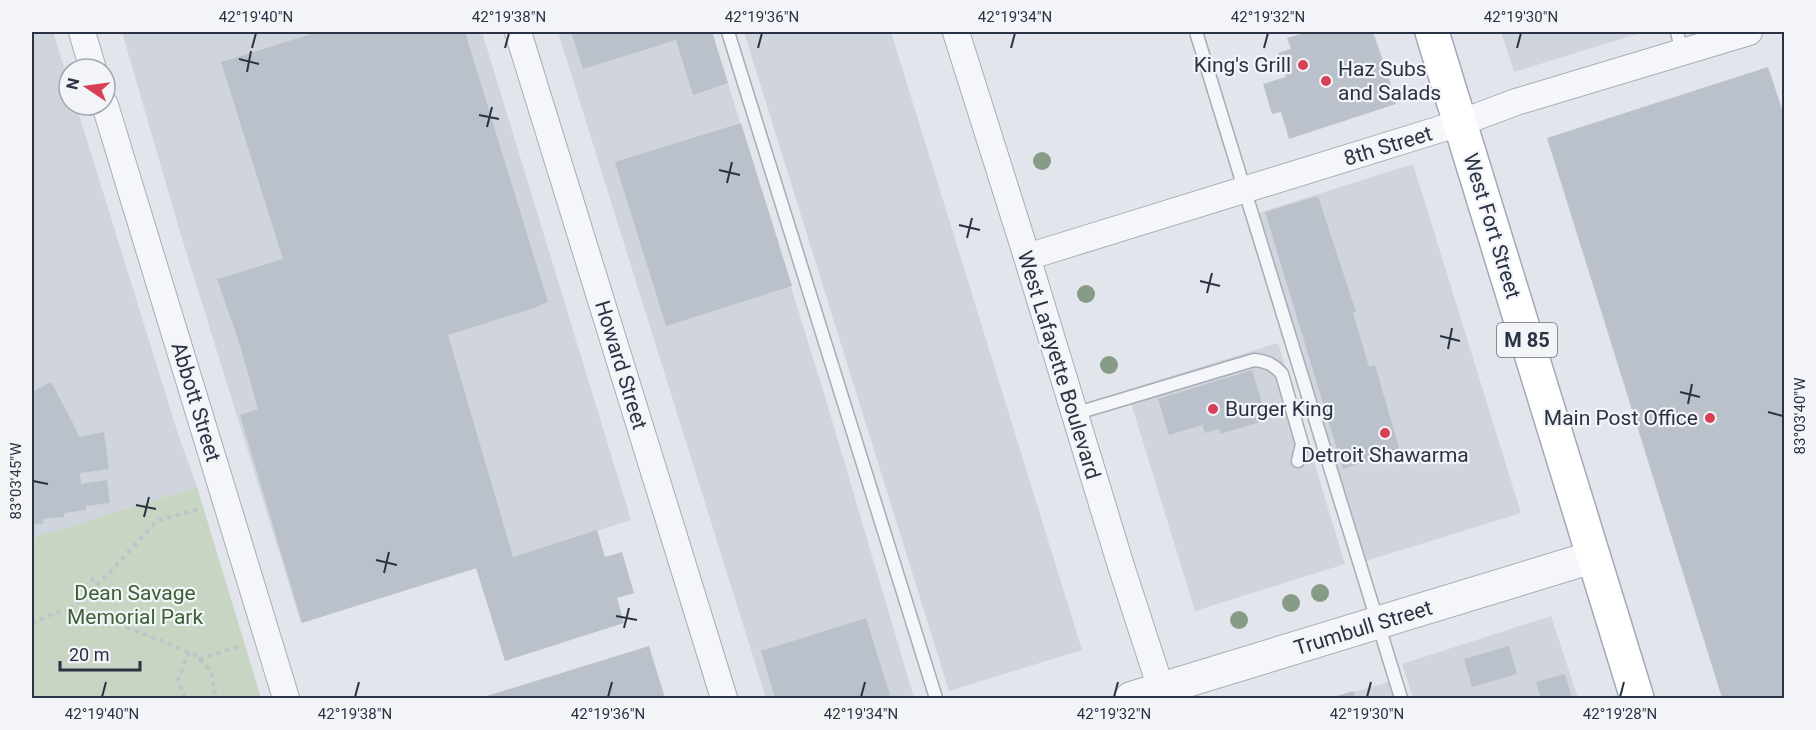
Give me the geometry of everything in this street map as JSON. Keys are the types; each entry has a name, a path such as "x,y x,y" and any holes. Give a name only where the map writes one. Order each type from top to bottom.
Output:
{"main road":[{"name":"West Fort Street","path":"1432,32 1593,557"},
{"name":"M 85","path":"1593,557 1637,699"}],"street":[{"path":"82,32 89,57"},
{"name":"Howard Street","path":"518,32 724,699"},
{"name":"West Lafayette Boulevard","path":"956,32 1027,257 1120,566 1162,694"},
{"name":"8th Street","path":"1027,257 1460,123 1679,42 1749,32"},
{"name":"Abbott Street","path":"109,117 286,699"},
{"name":"Trumbull Street","path":"1131,699 1162,694 1593,557"}],"lane":[{"path":"728,32 936,699"},
{"path":"1196,32 1401,699"},
{"path":"1074,414 1254,360 1265,360 1282,374 1302,444 1298,461"}],"path":[{"path":"69,611 157,521 199,509"},
{"path":"91,578 97,584"},
{"path":"32,624 54,613 69,611 126,627 194,654 211,670 214,699"},
{"path":"199,659 241,646"},
{"path":"185,699 178,680 189,652"}],"shaded area":[{"path":"32,32 53,32 61,57 57,57 57,117 80,117 178,434 197,487 32,538"},
{"path":"122,32 482,32 631,520 301,623 180,232"},
{"path":"558,32 712,32 826,400 914,698 766,698"},
{"path":"744,32 891,32 1082,650 949,691"},
{"path":"1501,32 1643,32 1514,72"},
{"path":"1413,164 1521,513 1366,561 1258,213"},
{"path":"1278,343 1345,564 1195,611 1127,390"},
{"path":"1551,616 1578,698 1413,698 1402,664"},
{"path":"1389,682 1394,698 1332,698"}],"green space":[{"name":"Dean Savage Memorial Park","path":"197,487 261,698 32,698 32,538"}],"building":[{"path":"318,32 465,32 548,302 448,335 513,557 597,530 605,557 622,552 634,593 617,598 624,623 505,661 476,568 302,623 240,415 258,409 240,345 217,279 283,259 221,62"},
{"path":"571,32 712,32 728,83 693,95 676,40 583,69"},
{"path":"1308,32 1373,32 1396,104 1289,139 1281,112 1272,114 1263,84 1286,77 1278,53 1291,49 1287,38"},
{"name":"Main Post Office","path":"1768,67 1784,115 1784,698 1722,698 1547,138"},
{"path":"741,123 792,286 666,326 615,162"},
{"path":"1318,196 1356,312 1353,313 1369,367 1375,365 1400,451 1343,469 1265,212"},
{"name":"Burger King","path":"1252,370 1267,420 1220,434 1219,429 1205,433 1202,425 1169,435 1158,399"},
{"path":"51,382 79,437 104,432 109,469 80,473 81,484 107,480 110,503 86,506 86,510 64,513 64,517 43,519 44,523 32,525 32,392"},
{"path":"866,618 890,695 879,698 775,698 761,651"},
{"path":"649,646 665,698 480,698"},
{"path":"1509,646 1517,674 1472,687 1464,659"},
{"path":"1565,674 1572,698 1541,698 1536,682"},
{"path":"1353,691 1356,698 1330,698"}],"place":[{"name":"King's Grill","path":"1303,65"},
{"name":"Haz Subs and Salads","path":"1326,81"},
{"name":"Burger King","path":"1213,409"},
{"name":"Main Post Office","path":"1710,418"},
{"name":"Detroit Shawarma","path":"1385,433"}]}
